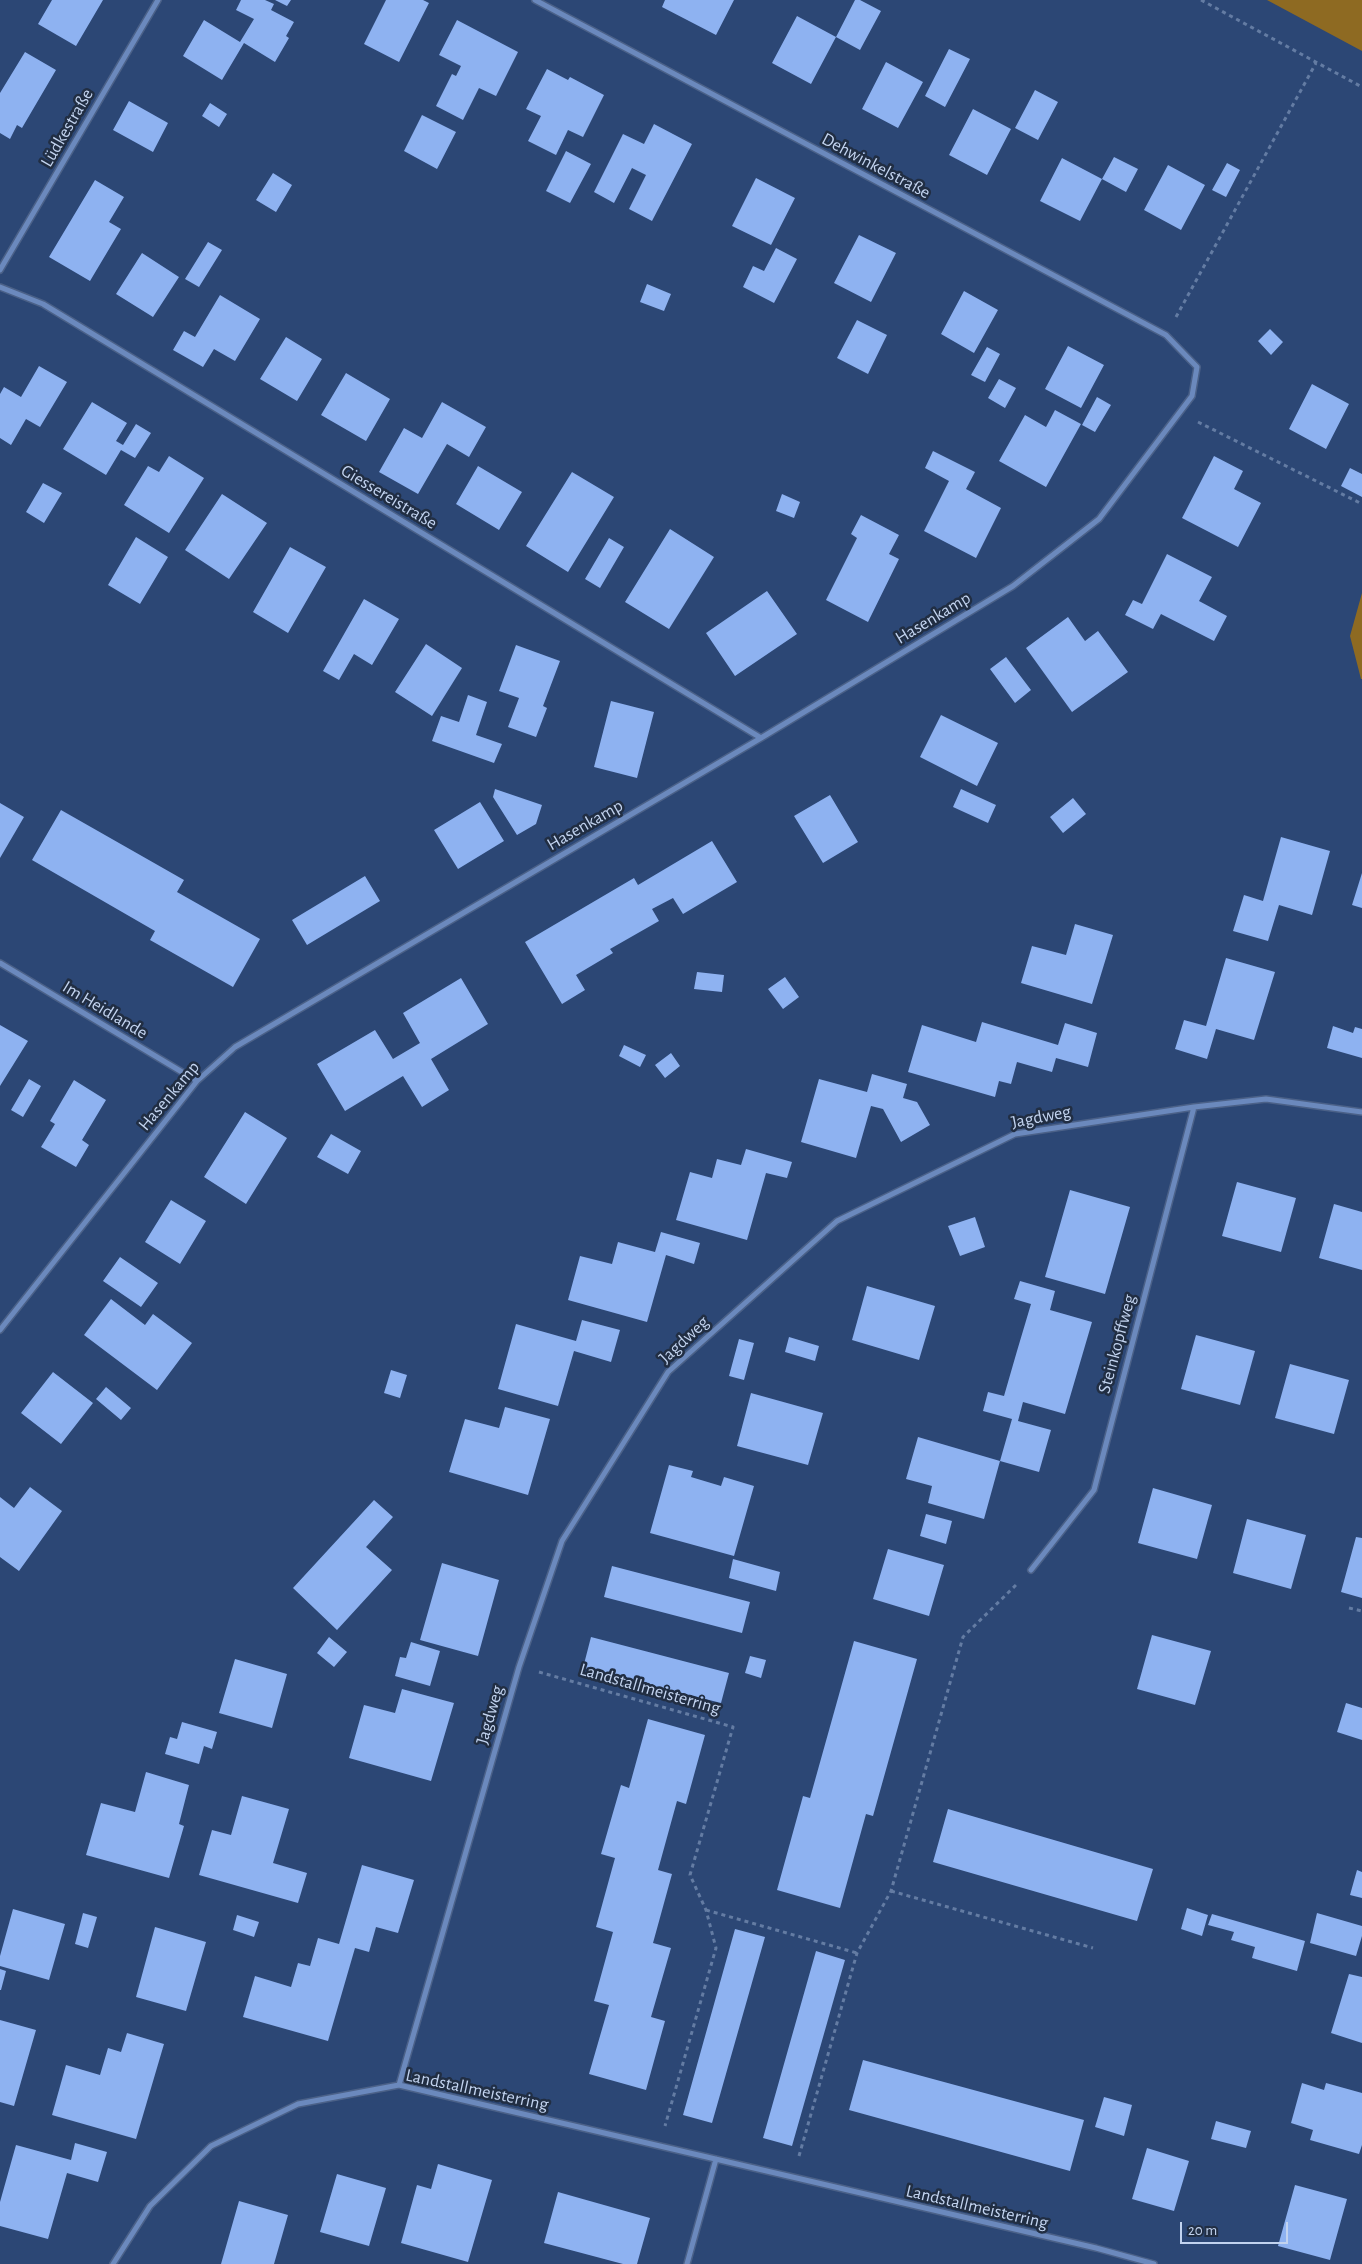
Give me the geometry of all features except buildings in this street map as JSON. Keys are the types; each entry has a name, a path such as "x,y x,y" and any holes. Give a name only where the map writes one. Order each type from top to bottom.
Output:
{"street":[{"name":"Lüdkestraße","path":"0,270 158,0"},
{"name":"Dehwinkelstraße","path":"535,0 1166,335 1197,367"},
{"name":"Giessereistraße","path":"0,287 43,304 760,738"},
{"name":"Hasenkamp","path":"0,1330 197,1081 235,1047 760,738 1021,580 1099,519 1192,396 1197,367"},
{"name":"Im Heidlande","path":"0,963 197,1081"},
{"name":"Jagdweg","path":"398,2085 519,1667 562,1541 668,1372 837,1221 1015,1134 1194,1107 1266,1099 1362,1112"},
{"name":"Steinkopffweg","path":"1031,1570 1094,1490 1194,1107"},
{"name":"Landstallmeisterring","path":"114,2264 150,2206 211,2146 298,2104 398,2085 1096,2248 1154,2264"},
{"path":"686,2264 716,2159"}],"path":[{"path":"1201,0 1362,87"},
{"path":"1166,335 1316,62"},
{"path":"1179,412 1362,504"},
{"path":"793,2178 857,1953 891,1891 964,1637 1031,1570"},
{"path":"1349,1608 1362,1611"},
{"name":"Landstallmeisterring","path":"519,1667 733,1727 690,1875 706,1910 716,1948 660,2146"},
{"path":"891,1891 1093,1948"},
{"path":"706,1910 857,1953"}],"shaded area":[{"path":"1267,0 1362,0 1362,51"},
{"path":"1362,593 1362,679 1361,679 1350,636"}]}
